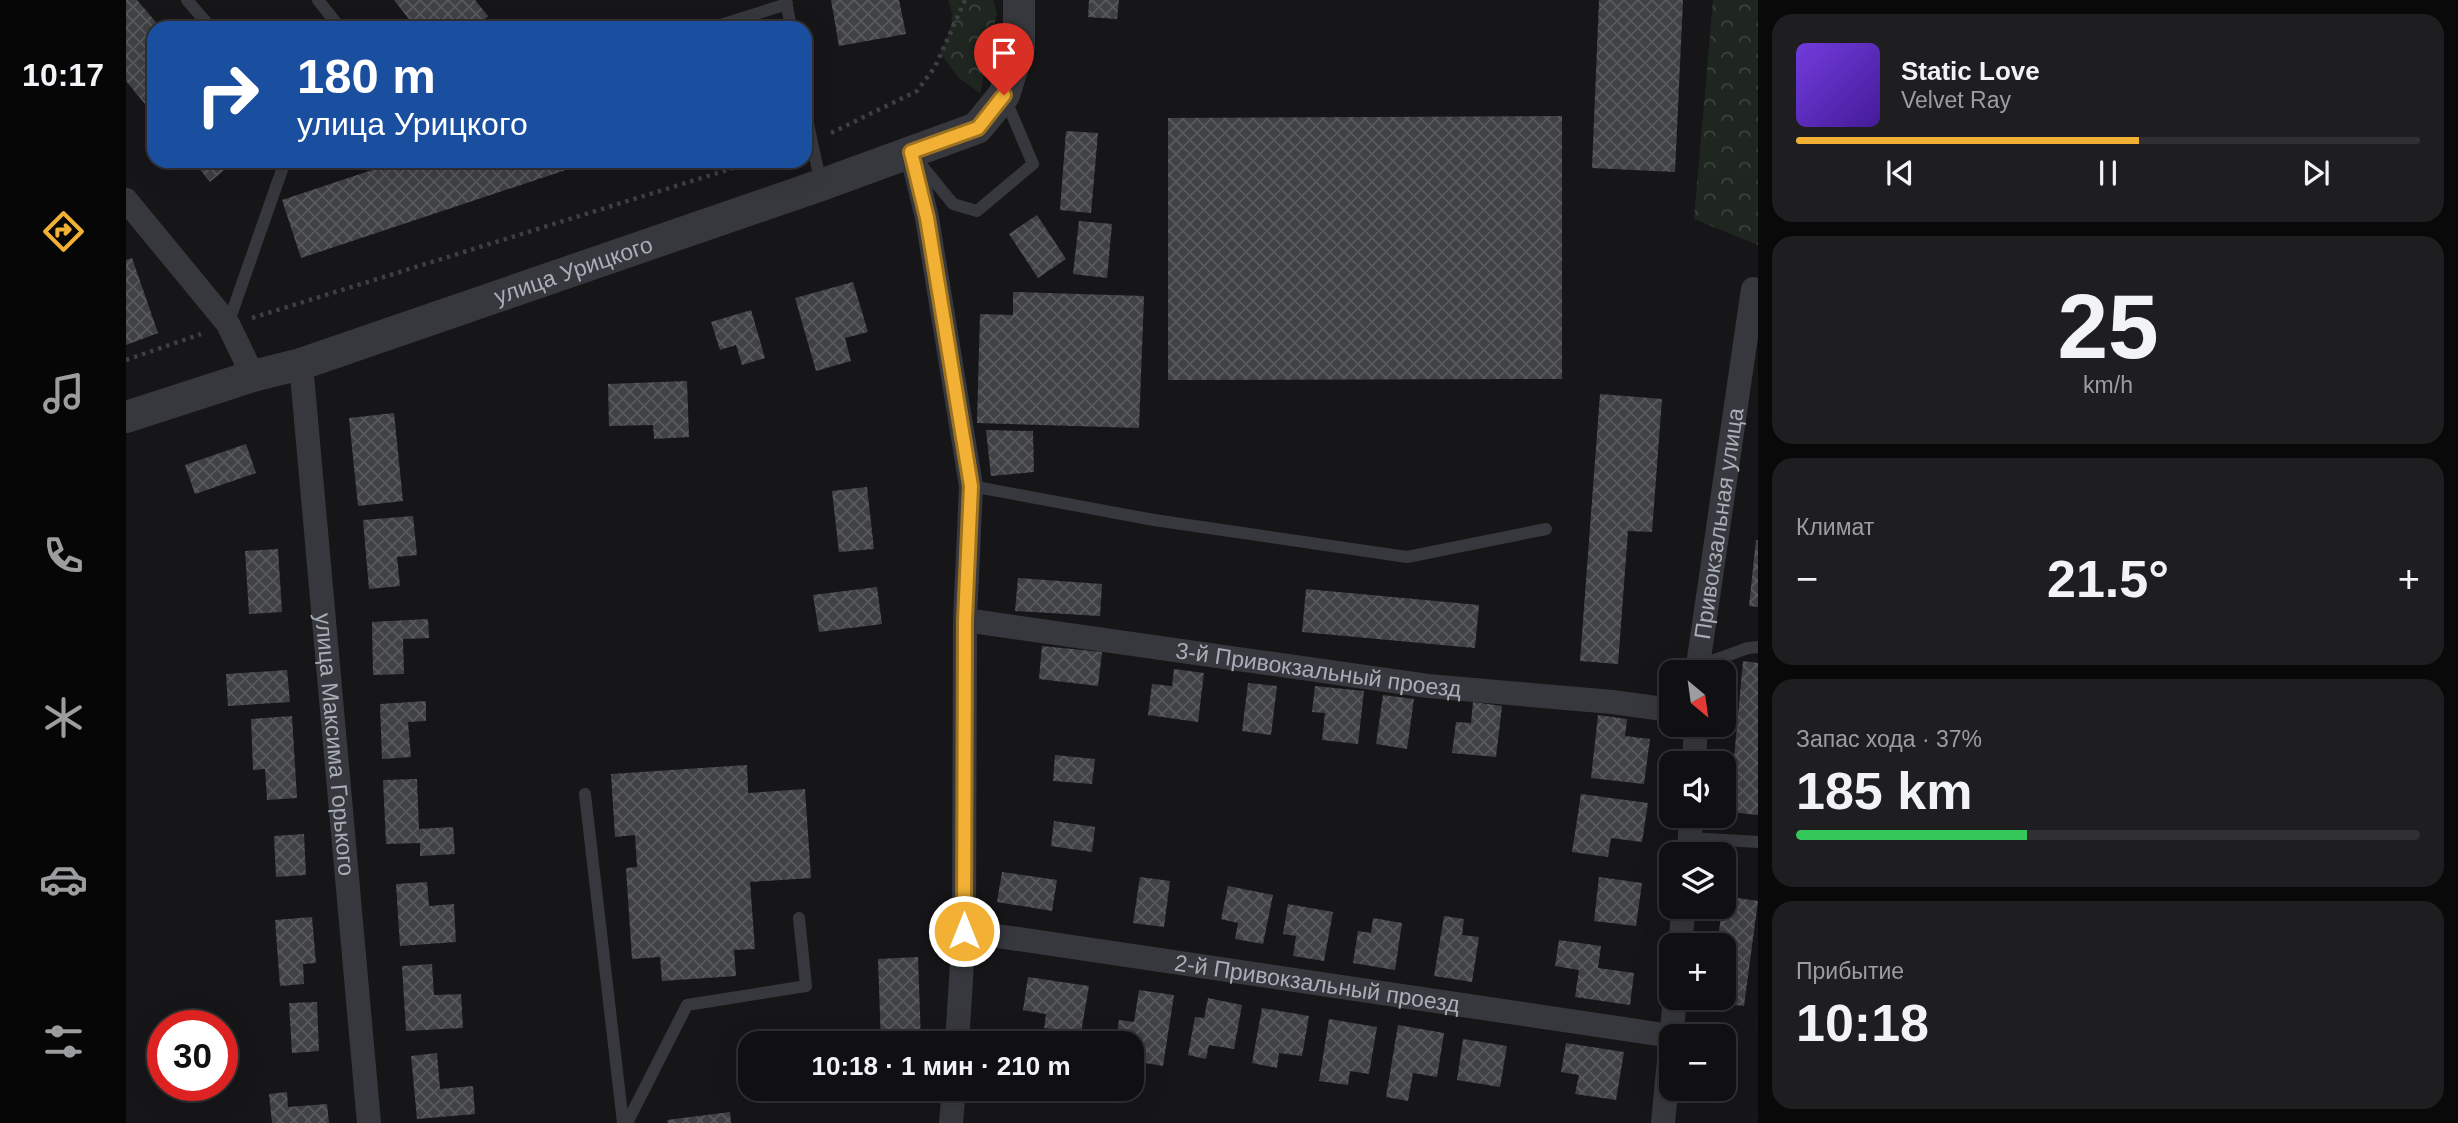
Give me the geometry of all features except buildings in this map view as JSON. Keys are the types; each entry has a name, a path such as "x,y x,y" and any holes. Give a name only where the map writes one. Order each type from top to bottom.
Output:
{"street":[{"path":"1004,95 1019,47 1019,0"},
{"name":"улица Урицкого","path":"126,417 253,376 301,364 821,185 978,128 1004,95"},
{"path":"911,152 927,218 971,486 965,620 964,931 958,1031"},
{"path":"126,200 228,324 253,376"},
{"name":"Привокзальная улица","path":"1698,660 1755,287"},
{"name":"улица Максима Горького","path":"301,364 369,1123"},
{"name":"3-й Привокзальный проезд","path":"965,620 1428,686 1659,708"},
{"name":"2-й Привокзальный проезд","path":"964,931 1659,1034"},
{"path":"951,1123 953,1101"},
{"path":"1663,1123 1665,1101"}],"lane":[{"path":"187,0 205,21"},
{"path":"318,0 334,21"},
{"path":"731,21 787,2 790,21"},
{"path":"911,152 953,204 977,211 1033,164 1004,95"},
{"path":"812,147 821,185"},
{"path":"228,324 285,168"},
{"path":"971,486 1154,520 1407,557 1546,529"},
{"path":"1719,660 1748,648 1758,647"},
{"path":"585,794 625,1123"},
{"path":"1690,836 1758,842"},
{"path":"625,1123 687,1005 806,986 799,918"}],"path":[{"path":"812,143 917,91 935,67 965,0"},
{"path":"126,360 228,324 290,308 734,168"}],"green space":[{"path":"948,0 993,0 997,13 980,93 959,78 940,53 952,21"},
{"path":"1713,0 1758,0 1758,245 1694,219"}],"route":[{"path":"964,931 965,620 971,486 927,218 911,152 978,128 1004,95"}]}
